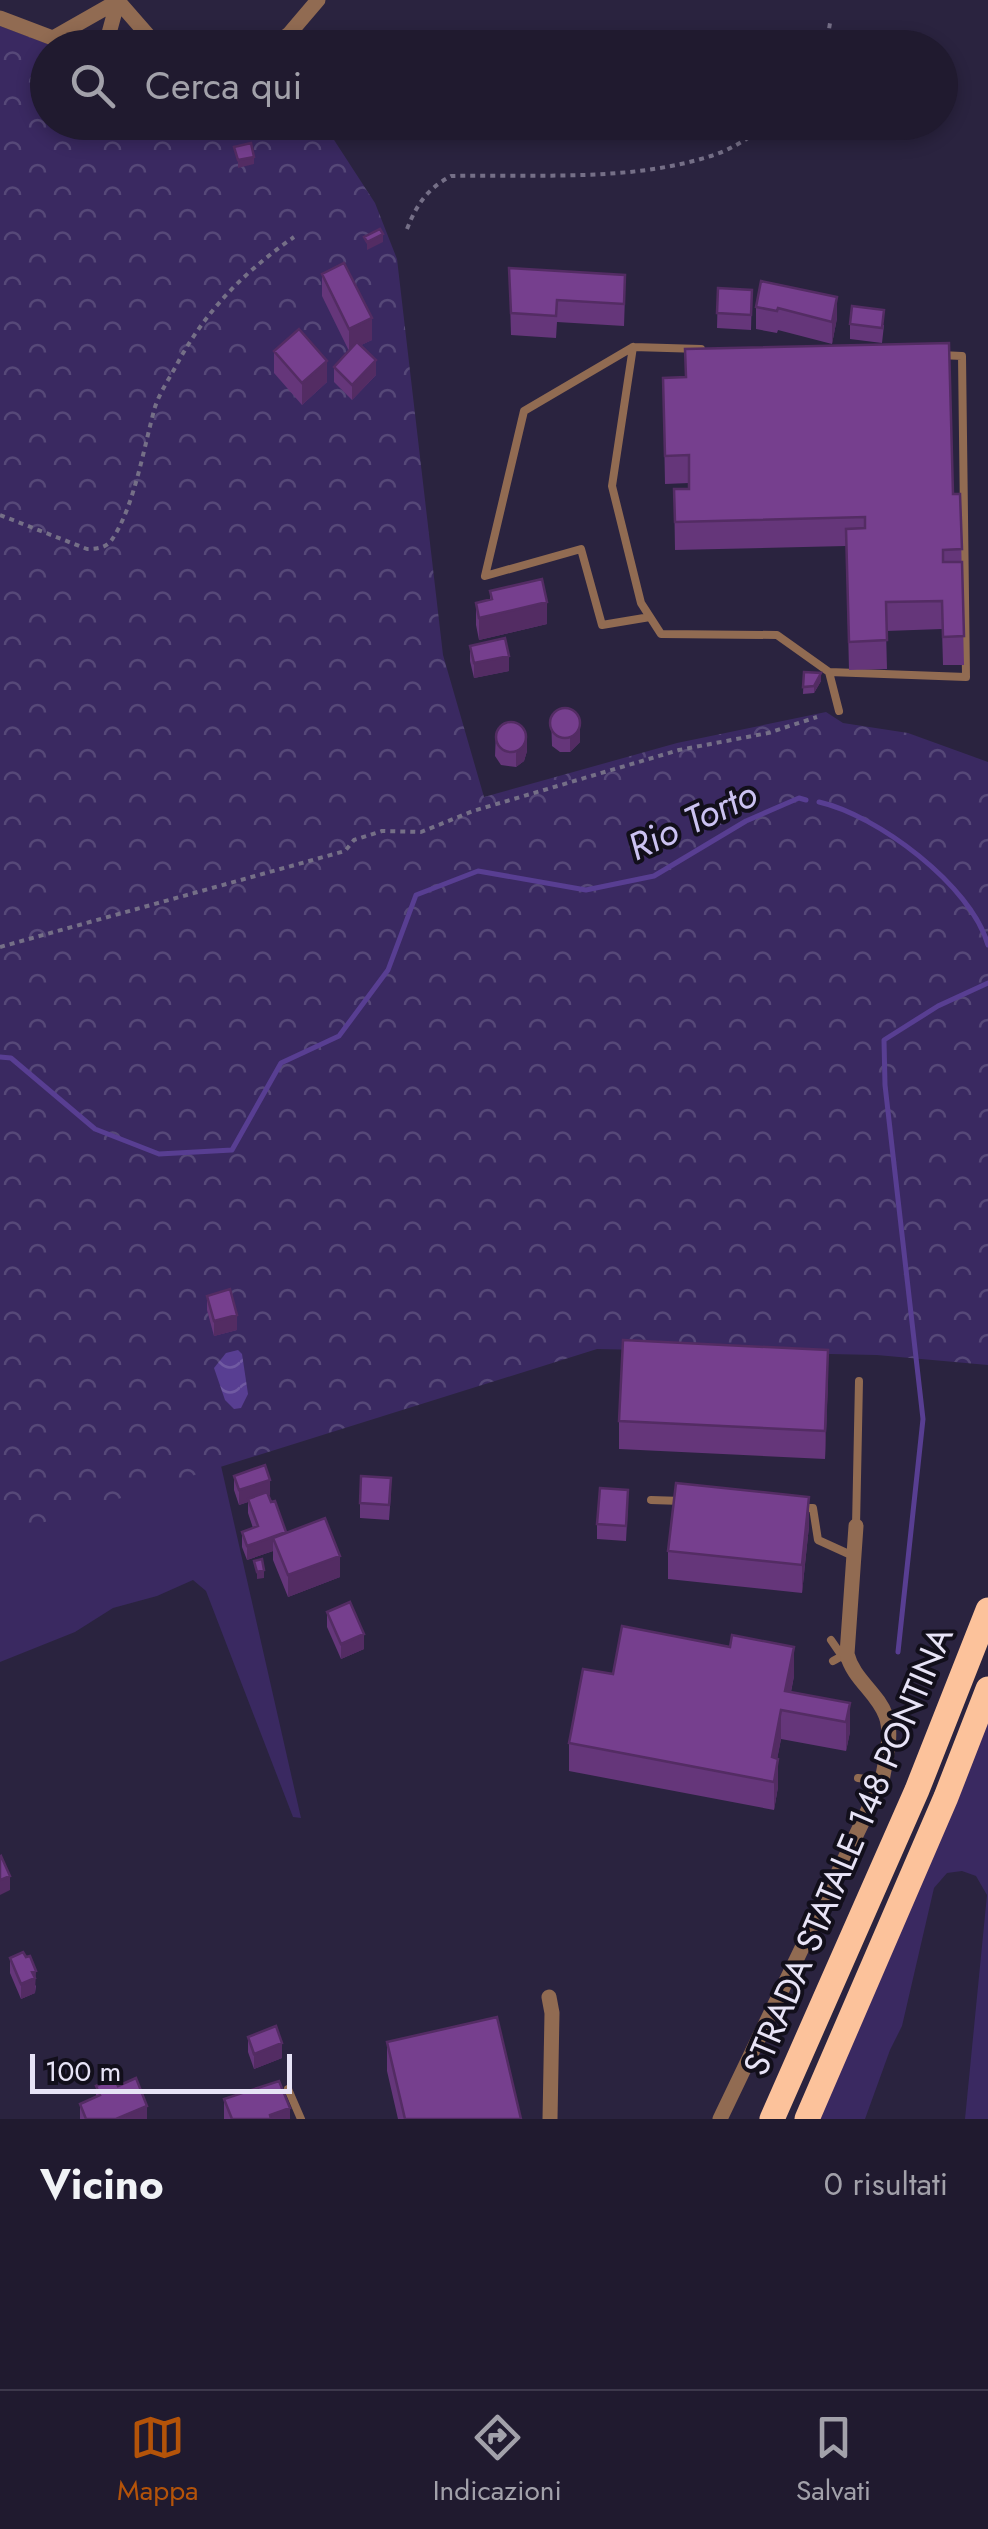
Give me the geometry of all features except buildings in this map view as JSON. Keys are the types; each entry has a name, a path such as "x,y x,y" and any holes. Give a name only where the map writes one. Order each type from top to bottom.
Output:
{"highway":[{"name":"STRADA STATALE 148 PONTINA","path":"772,2119 917,1790 988,1610"},
{"name":"STRADA STATALE 148 PONTINA","path":"807,2119 983,1701"}],"street":[{"path":"67,30 118,0"},
{"path":"110,30 118,0"},
{"path":"118,0 144,30"},
{"path":"292,30 318,0"},
{"path":"0,18 32,30"},
{"path":"720,2119 882,1782 886,1716 842,1661 847,1654 856,1526"},
{"path":"548,1997 552,2013 550,2119"}],"lane":[{"path":"634,347 612,486 640,603 661,634 777,635 829,672 966,677 962,356 923,355"},
{"path":"650,617 602,625 581,548 485,576 524,411 634,347 711,349"},
{"path":"829,672 838,712"},
{"path":"856,1526 859,1381"},
{"path":"651,1500 687,1502"},
{"path":"795,1507 813,1508 818,1540 851,1555"},
{"path":"831,1640 842,1661"},
{"path":"858,1778 882,1782"},
{"path":"288,2089 300,2119"}],"path":[{"path":"829,30 830,23"},
{"path":"407,229 427,191 452,176 642,172 712,156 746,140"},
{"path":"0,515 87,549 112,542 127,506 158,400 183,352 231,288 294,236"},
{"path":"0,947 345,852 354,840 382,832 421,832 473,811 679,750 768,734 817,717"}],"green space":[{"path":"0,26 30,37 30,140 334,140 375,203 397,259 443,655 484,797 677,743 826,712 843,723 908,733 988,762 988,1365 877,1355 597,1349 0,1536"},
{"path":"0,1071 170,1241 301,1818 293,1817 206,1591 193,1580 157,1596 113,1608 75,1632 0,1662"},
{"path":"988,1700 988,2119 965,2119 987,1895 976,1876 962,1871 947,1873 934,1888 902,2026 865,2119 814,2119"}],"water":[{"path":"238,1350 242,1354 248,1394 241,1408 234,1409 225,1400 214,1368 226,1353"}],"waterway":[{"name":"Rio Torto","path":"0,1057 11,1058 95,1129 159,1154 232,1150 281,1063 339,1036 388,970 416,895 478,871 586,890 654,876 746,821 799,798 806,800"},
{"name":"Rio Torto","path":"819,802 867,821 919,856 963,899 988,945"},
{"name":"Rio Torto","path":"898,1652 923,1419 885,1085 884,1040 938,1006 988,983"}]}
